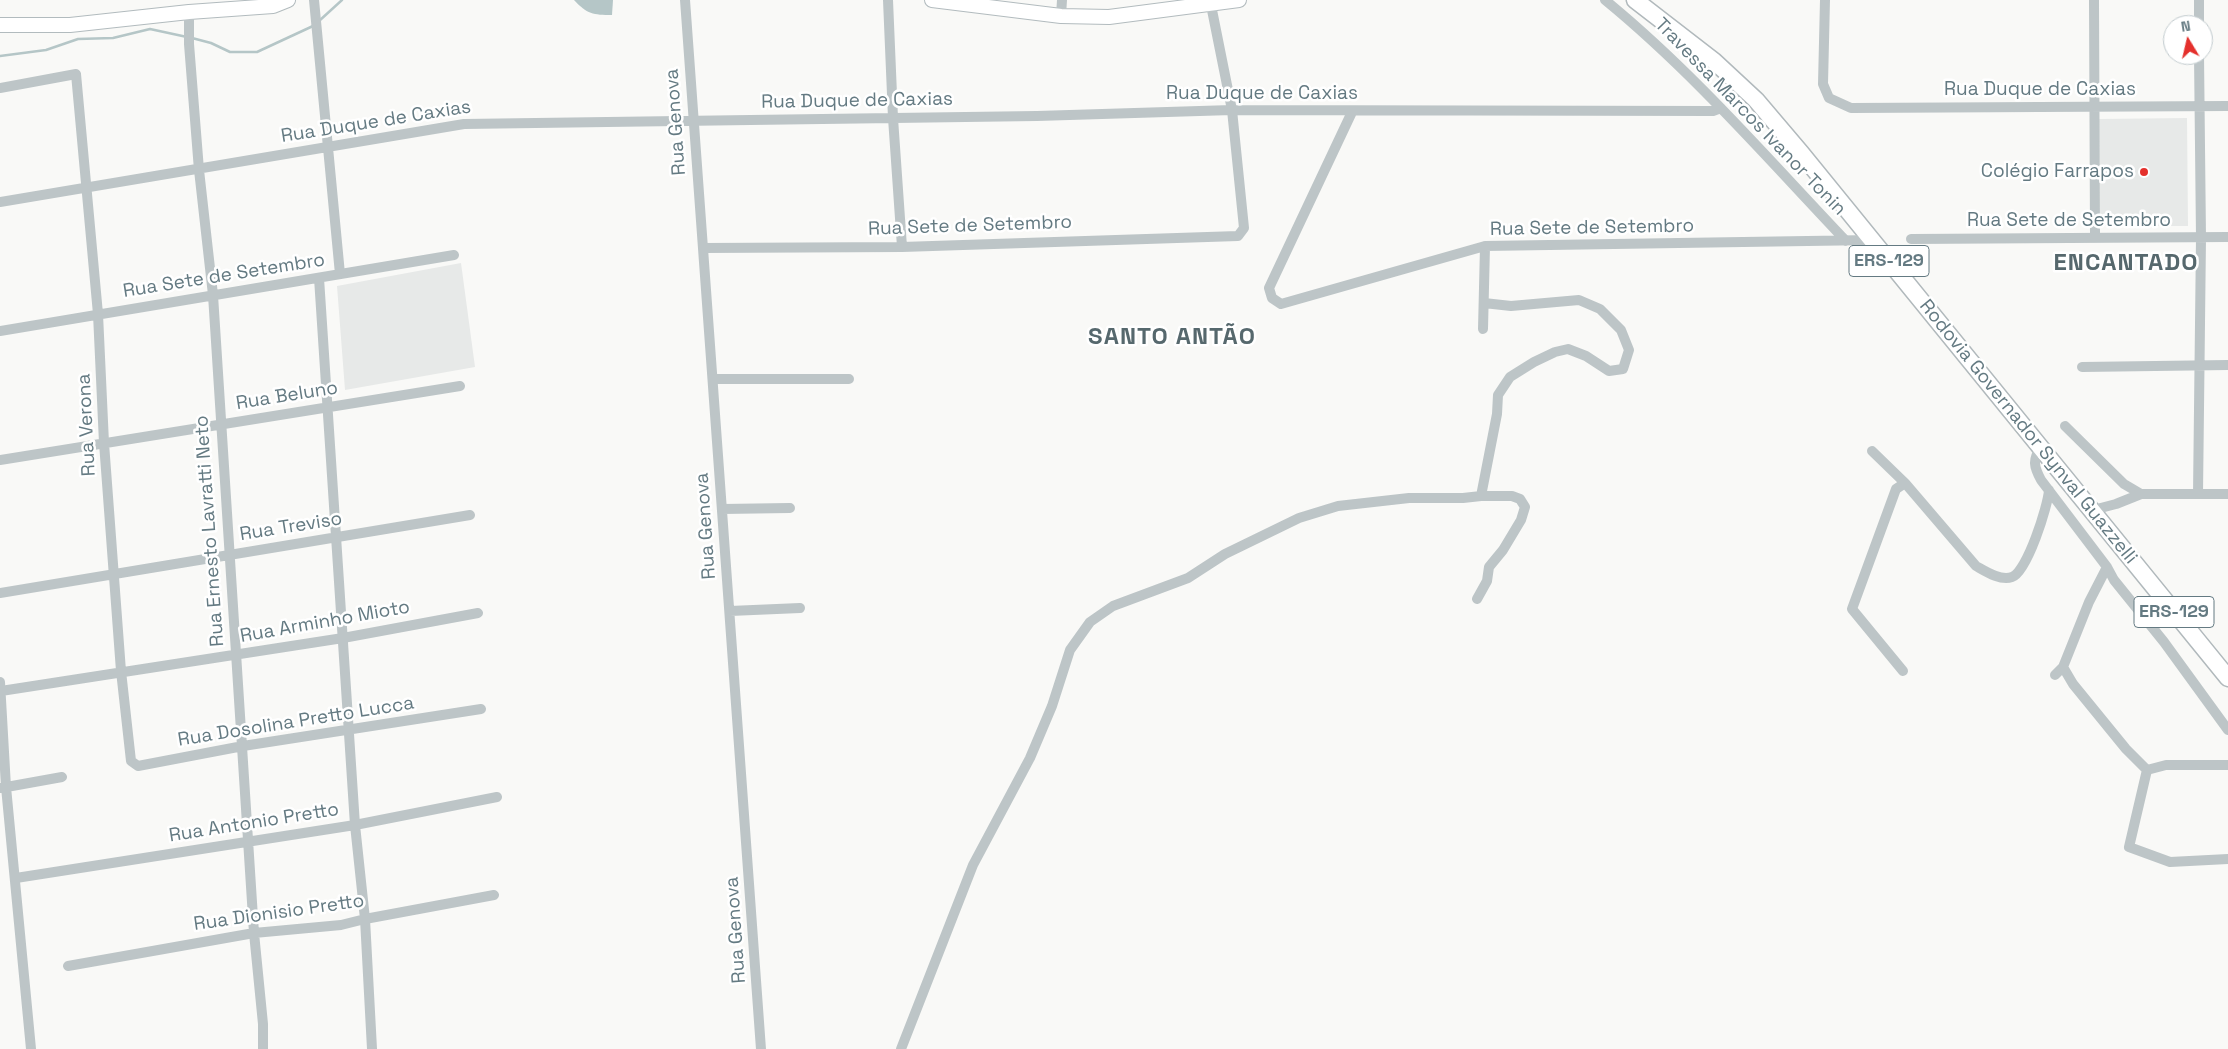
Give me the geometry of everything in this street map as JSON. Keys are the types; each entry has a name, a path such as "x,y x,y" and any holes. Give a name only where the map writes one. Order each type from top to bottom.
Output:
{"main road":[{"name":"Rodovia Governador Synval Guazzelli","path":"1635,0 1714,61 1756,100 2093,510 2228,678"}],"street":[{"path":"0,25 70,25 190,12 273,6 288,0"},
{"path":"314,0 340,274"},
{"name":"Rua Genova","path":"685,0 761,1049"},
{"path":"888,0 893,118 902,246"},
{"path":"932,0 1061,16 1109,17 1210,2 1239,0"},
{"path":"1061,16 1062,0"},
{"name":"Travessa Marcos Ivanor Tonin","path":"1605,0 1647,34 1721,108 1846,241"},
{"name":"Rua Duque de Caxias","path":"1825,0 1823,84 1830,98 1851,108 2228,106"},
{"path":"2094,0 2095,237"},
{"path":"2198,0 2199,15"},
{"path":"1210,2 1232,110"},
{"name":"Rua Ernesto Lavratti Neto","path":"190,12 189,44 199,170 213,295 228,555 243,746 254,932 263,1024 263,1049"},
{"path":"2198,494 2201,238 2199,65"},
{"name":"Rua Verona","path":"0,88 76,74 98,314 104,443 121,671 129,749"},
{"name":"Rua Duque de Caxias","path":"0,202 464,124 893,118 1232,110 1352,112 1713,111 1721,108"},
{"name":"Rua Sete de Setembro","path":"703,248 902,246 1238,236 1244,228 1232,110"},
{"name":"Rua Sete de Setembro","path":"1352,112 1270,288 1272,298 1281,304 1485,246 1872,240"},
{"name":"Rua Sete de Setembro","path":"1911,239 2228,237"},
{"path":"1483,329 1485,246"},
{"name":"Rua Sete de Setembro","path":"0,331 454,255"},
{"path":"319,278 355,825 365,919 372,1049"},
{"path":"1481,496 1497,414 1498,395 1510,377 1534,362 1555,352 1568,349 1586,356 1609,371 1623,369 1629,350 1621,330 1600,309 1579,300 1511,306 1484,303"},
{"path":"2082,366 2228,365"},
{"path":"713,379 849,379"},
{"name":"Rua Beluno","path":"0,460 460,386"},
{"path":"2065,426 2124,484 2141,494"},
{"path":"2041,447 2035,456 2034,468 2107,567 2114,580 2164,642 2228,730"},
{"path":"1872,450 1905,483 1976,566 1989,574 2004,578 2011,578 2016,575 2027,558 2048,504 2049,490"},
{"path":"1903,671 1852,609 1896,489 1905,483"},
{"path":"2093,510 2116,504 2141,494 2228,494"},
{"path":"901,1049 973,865 1030,758 1052,706 1070,650 1090,622 1113,606 1188,578 1225,554 1299,518 1338,506 1409,498 1512,496 1520,499 1524,507 1521,520 1503,550 1489,567 1487,581 1477,599"},
{"path":"722,509 790,508"},
{"name":"Rua Treviso","path":"0,593 470,515"},
{"path":"2055,675 2063,667 2089,602 2107,567"},
{"path":"730,611 800,608"},
{"name":"Rua Arminho Mioto","path":"1,691 343,638 478,613"},
{"path":"2063,667 2073,684 2126,749 2148,770"},
{"path":"0,682 3,787 16,878 31,1049"},
{"name":"Rua Dosolina Pretto Lucca","path":"129,749 131,761 138,766 243,746 481,710"},
{"path":"2148,770 2166,765 2228,765"},
{"path":"2148,770 2129,847 2170,862 2228,859"},
{"path":"3,787 62,777"},
{"name":"Rua Antonio Pretto","path":"16,878 355,825 498,797"},
{"name":"Rua Dionisio Pretto","path":"68,966 254,932 341,925 494,895"}],"shaded area":[{"path":"574,0 613,0 612,15 591,13"},
{"name":"Colégio Farrapos","path":"2187,118 2188,226 2100,226 2099,119"},
{"path":"461,263 475,367 345,390 337,286"}],"waterway":[{"path":"319,21 342,0"},
{"path":"192,38 211,43 230,52 257,52 313,26"},
{"path":"0,56 46,50 78,39 113,38 150,29 187,37"}],"place":[{"name":"Colégio Farrapos","path":"2144,172"}],"district":[{"name":"ENCANTADO","path":"2126,263"},
{"name":"SANTO ANTÃO","path":"1172,337"}]}
